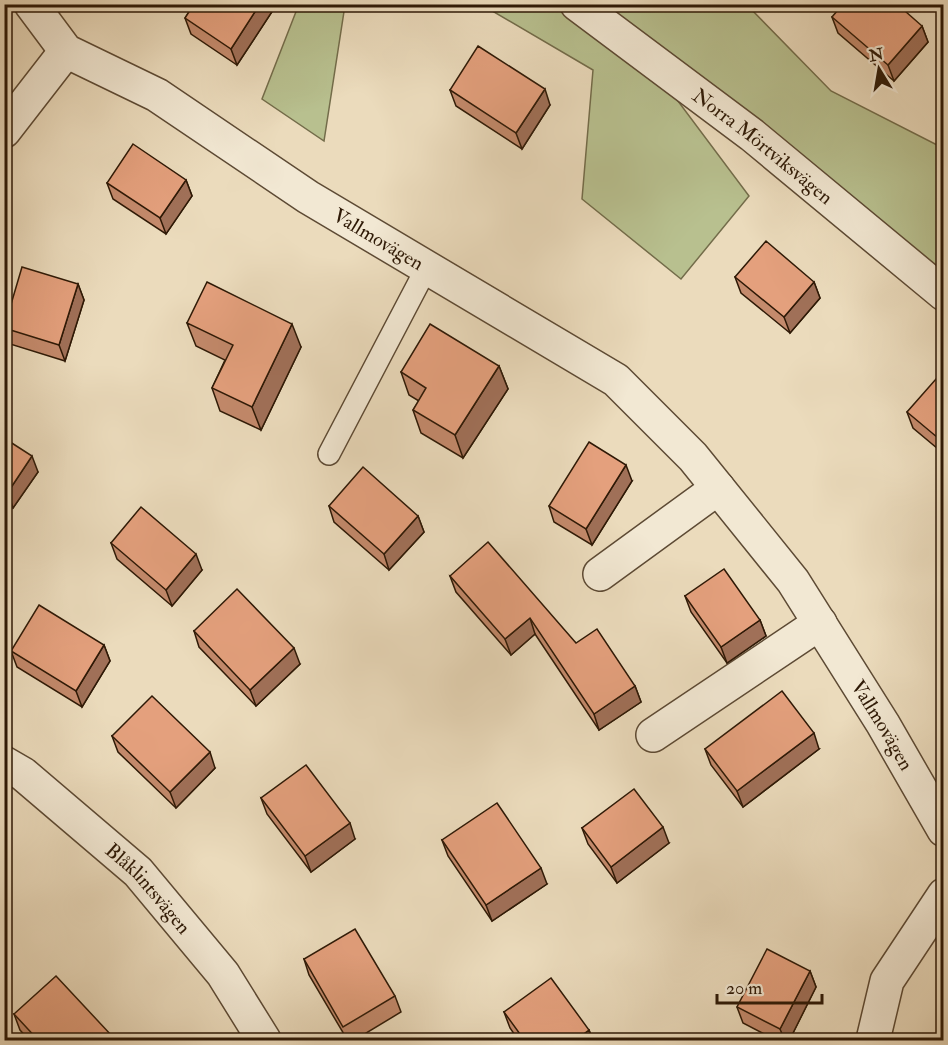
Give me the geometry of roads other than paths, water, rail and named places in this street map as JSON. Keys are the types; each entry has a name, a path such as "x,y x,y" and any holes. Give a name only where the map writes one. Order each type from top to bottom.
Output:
{"street":[{"name":"Vallmovägen","path":"31,4 66,51 157,95 308,197 616,380 693,456 793,581 883,724 944,830"},
{"name":"Norra Mörtviksvägen","path":"577,4 752,135 944,294"},
{"path":"4,131 66,51"},
{"path":"600,574 718,488"},
{"path":"653,735 820,624"},
{"name":"Blåklintsvägen","path":"4,763 23,774 138,873 223,974 264,1041"},
{"path":"873,1041 887,981 944,895"}],"lane":[{"path":"330,454 426,269"}]}
